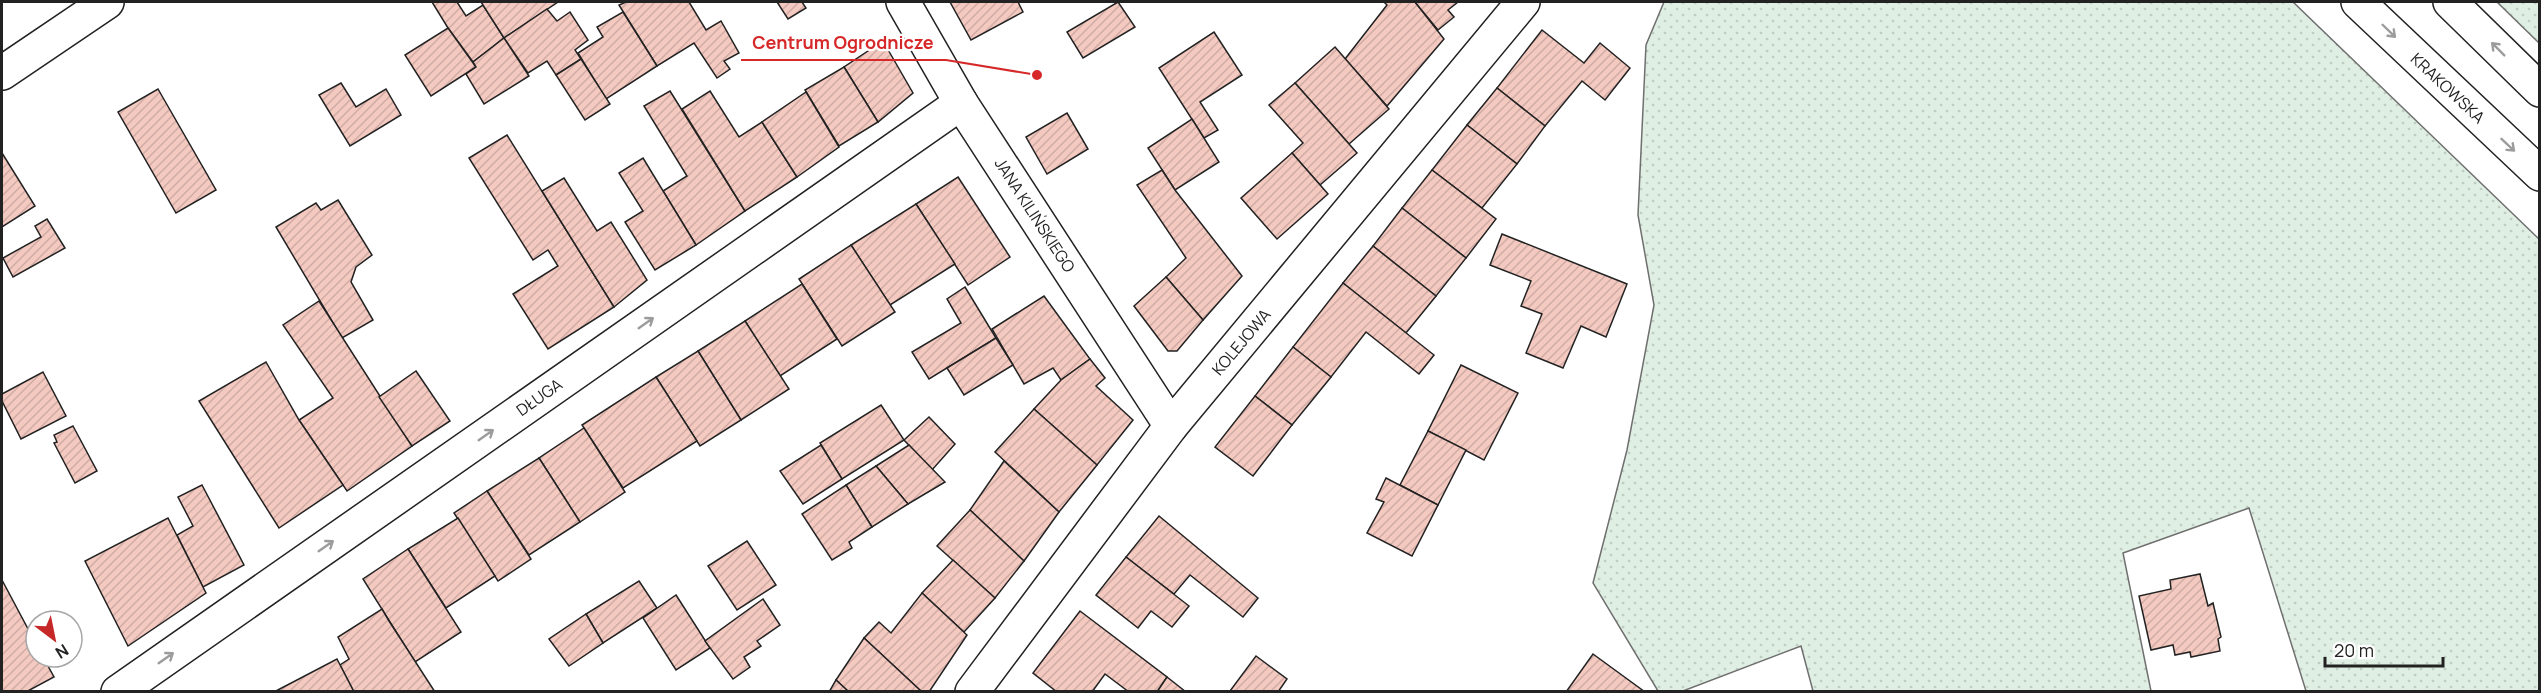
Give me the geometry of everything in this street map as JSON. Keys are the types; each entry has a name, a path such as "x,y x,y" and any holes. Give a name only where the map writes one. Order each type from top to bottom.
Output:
{"street":[{"path":"2,73 106,2"},
{"name":"JANA KILIŃSKIEGO","path":"903,2 961,103 1171,426"},
{"name":"KOLEJOWA","path":"972,692 1171,426 1523,2"},
{"name":"KRAKOWSKA","path":"2358,2 2540,174"},
{"path":"2450,2 2540,90"},
{"name":"DŁUGA","path":"118,692 961,103"}],"green space":[{"path":"1664,2 2293,2 2539,239 2539,691 2306,691 2249,508 2123,553 2151,691 1813,691 1801,646 1683,691 1658,691 1593,583 1627,450 1654,305 1638,215 1646,45"},
{"path":"2497,2 2539,2 2539,43"}],"building":[{"path":"432,2 457,2 466,16 483,5 504,38 473,62"},
{"path":"481,2 558,2 504,38"},
{"path":"626,2 689,2 706,30 721,21 739,53 724,61 730,69 717,78 694,43 657,66 619,5"},
{"path":"777,2 802,2 806,8 788,19"},
{"path":"950,2 1018,2 1023,12 971,40"},
{"path":"1118,2 1135,27 1083,58 1067,32"},
{"path":"1384,2 1415,2 1444,39 1387,106 1345,59 1387,5"},
{"path":"1415,2 1458,2 1448,10 1454,17 1438,30"},
{"path":"547,9 557,21 570,12 588,40 575,50 581,59 556,75 547,61 528,73 504,38"},
{"path":"623,12 657,66 606,99 578,53 603,37 597,27"},
{"path":"448,28 476,67 431,96 405,55"},
{"path":"1542,30 1584,63 1600,43 1630,68 1605,100 1582,81 1545,126 1497,88"},
{"path":"1214,32 1242,75 1200,102 1218,130 1204,138 1159,68"},
{"path":"504,38 529,76 484,104 466,74 476,67 473,62"},
{"path":"883,41 913,93 878,122 844,67"},
{"path":"1335,47 1389,109 1349,144 1295,83"},
{"path":"581,59 610,104 585,120 556,75"},
{"path":"844,67 878,122 839,146 805,90"},
{"path":"341,83 356,107 386,89 401,115 350,146 319,95"},
{"path":"1295,83 1357,153 1320,185 1292,153 1303,143 1269,105"},
{"path":"1497,88 1545,126 1517,164 1467,125"},
{"path":"158,89 216,190 176,213 118,112"},
{"path":"670,91 745,211 696,245 663,191 687,176 644,106"},
{"path":"710,91 739,137 762,122 797,177 745,211 682,109"},
{"path":"806,92 839,147 797,177 762,122"},
{"path":"1067,113 1088,149 1047,174 1026,137"},
{"path":"1192,119 1219,162 1175,190 1148,148"},
{"path":"1467,125 1517,164 1482,208 1432,170"},
{"path":"507,135 614,307 548,349 513,294 558,266 548,250 533,260 469,158"},
{"path":"2,153 35,206 2,227"},
{"path":"1292,153 1328,194 1277,239 1241,198"},
{"path":"643,158 696,245 655,270 625,222 643,211 619,173"},
{"path":"1162,170 1242,276 1203,320 1166,277 1186,258 1137,185"},
{"path":"1432,170 1496,219 1466,258 1402,208"},
{"path":"958,177 1010,257 968,285 916,204"},
{"path":"564,178 597,231 611,222 647,280 614,307 542,191"},
{"path":"338,200 372,255 356,267 351,282 373,320 342,338 276,227 316,203 321,210"},
{"path":"916,204 955,264 890,305 851,245"},
{"path":"1402,208 1466,258 1436,296 1373,246"},
{"path":"47,219 65,248 13,277 3,258 41,237 35,226"},
{"path":"1502,234 1627,284 1606,337 1581,326 1563,368 1526,353 1542,314 1521,306 1531,281 1490,265"},
{"path":"851,245 895,312 842,346 799,279"},
{"path":"1373,246 1436,296 1406,333 1343,283"},
{"path":"1166,277 1203,320 1177,351 1168,351 1134,306"},
{"path":"1343,283 1434,355 1419,374 1366,332 1331,377 1293,347"},
{"path":"802,284 837,339 780,376 745,321"},
{"path":"965,287 996,338 929,379 912,352 961,323 947,299"},
{"path":"1044,296 1090,359 1061,380 1053,368 1024,384 992,329"},
{"path":"319,301 412,446 347,491 299,420 333,398 283,325"},
{"path":"745,321 789,389 741,420 698,351"},
{"path":"996,338 1013,365 964,395 947,368"},
{"path":"1293,347 1331,377 1292,425 1255,396"},
{"path":"698,351 741,420 700,446 656,377"},
{"path":"1090,359 1105,378 1096,386 1133,420 1097,465 1034,409 1061,380"},
{"path":"266,362 299,420 343,485 279,528 199,401"},
{"path":"1461,365 1518,393 1484,460 1428,431"},
{"path":"416,371 450,421 412,446 379,397"},
{"path":"43,372 66,416 21,439 2,401 2,394"},
{"path":"656,377 697,441 623,488 582,425"},
{"path":"1255,396 1292,425 1253,476 1215,447"},
{"path":"881,405 904,440 842,479 820,443"},
{"path":"1034,409 1097,465 1059,512 995,452"},
{"path":"929,417 955,444 932,470 904,440"},
{"path":"73,426 97,471 75,483 54,443 57,442 54,435"},
{"path":"584,428 625,492 580,522 539,458"},
{"path":"1428,431 1466,450 1438,505 1400,485"},
{"path":"821,445 842,479 803,504 780,471"},
{"path":"909,445 945,482 908,504 876,466"},
{"path":"539,458 580,522 529,555 487,491"},
{"path":"1004,461 1059,512 1024,561 970,510"},
{"path":"876,466 908,504 872,527 846,485"},
{"path":"1386,478 1438,505 1412,556 1367,533 1384,502 1376,499"},
{"path":"202,485 244,565 203,587 177,535 193,526 178,497"},
{"path":"846,485 872,527 849,542 852,548 832,560 802,514"},
{"path":"487,491 531,559 498,581 454,513"},
{"path":"970,510 1024,561 995,598 937,546"},
{"path":"1159,516 1258,598 1243,617 1190,575 1174,594 1126,557"},
{"path":"168,518 206,593 128,646 85,561"},
{"path":"458,518 495,576 446,608 408,549"},
{"path":"747,541 776,585 737,610 708,566"},
{"path":"408,549 461,632 415,662 363,579"},
{"path":"1126,557 1189,606 1172,627 1151,611 1138,628 1096,595"},
{"path":"953,560 995,598 964,632 922,593"},
{"path":"2200,574 2208,606 2213,603 2221,637 2218,639 2220,651 2191,657 2190,652 2175,655 2173,645 2151,650 2139,596 2171,589 2170,580"},
{"path":"2,580 24,621 24,669 50,669 54,677 26,692 2,692"},
{"path":"639,581 657,608 603,643 586,614"},
{"path":"922,593 967,635 929,692 922,692 864,638 879,622 891,633"},
{"path":"676,595 710,648 676,670 643,618"},
{"path":"763,599 780,625 757,641 761,646 744,657 750,667 733,679 705,641"},
{"path":"382,609 435,692 354,692 340,665 349,659 338,637"},
{"path":"1080,611 1167,677 1157,692 1129,692 1105,674 1092,692 1057,692 1033,673"},
{"path":"586,614 603,643 569,666 549,639"},
{"path":"864,638 922,692 849,692 836,680"},
{"path":"1593,654 1645,692 1566,692"},
{"path":"1256,656 1287,679 1278,692 1230,691"},
{"path":"337,659 354,692 274,692"},
{"path":"1167,677 1186,692 1157,692"},
{"path":"836,680 849,692 829,692"}],"place":[{"name":"Centrum Ogrodnicze","path":"1037,75"}]}
